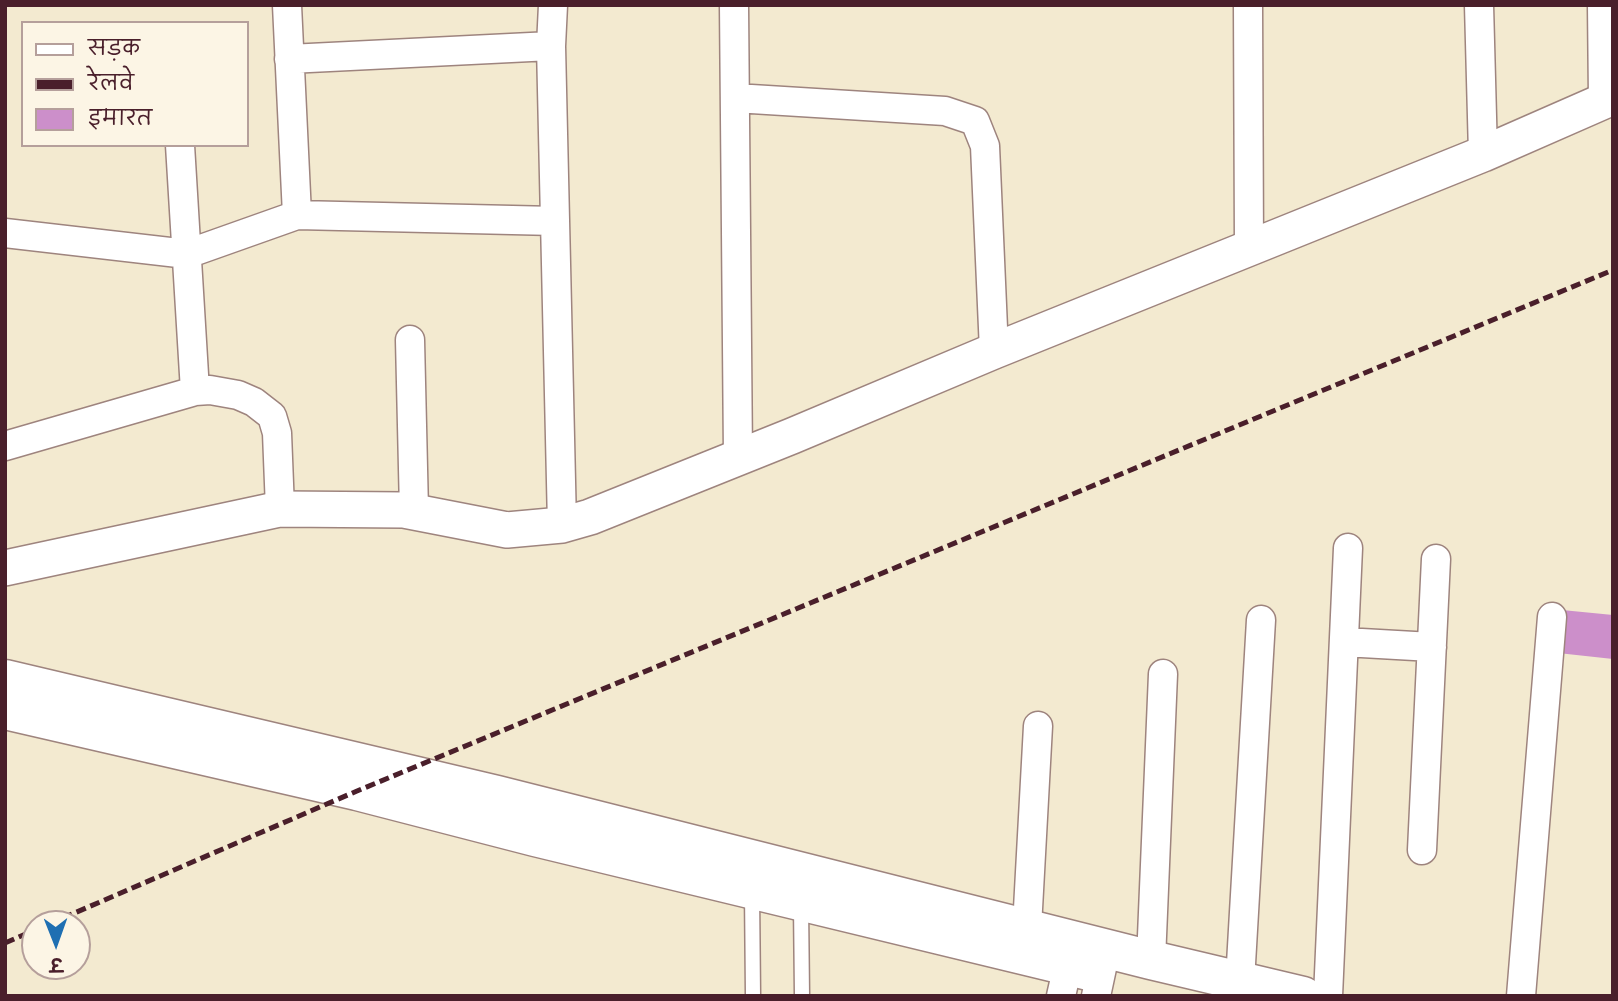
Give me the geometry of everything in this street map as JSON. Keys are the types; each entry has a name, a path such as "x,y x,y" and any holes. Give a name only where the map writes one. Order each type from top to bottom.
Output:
{"main road":[{"path":"5,679 497,795 752,874 1084,969 1194,996"},
{"path":"5,710 357,791 752,874"},
{"path":"802,887 1027,927 1084,969 1151,960 1303,996"}],"street":[{"path":"287,5 298,215"},
{"path":"553,5 551,46 562,525"},
{"path":"734,5 738,457"},
{"path":"1248,5 1249,249"},
{"path":"1479,5 1483,154"},
{"path":"5,568 280,509 414,511 507,530 562,525 590,517 1483,154 1608,99 1602,5"},
{"path":"289,59 551,46"},
{"path":"735,98 945,111 975,121 985,146 994,351"},
{"path":"180,147 195,391"},
{"path":"5,233 187,254 298,215 555,222"},
{"path":"410,340 414,511"},
{"path":"5,446 195,391 210,390 238,395 254,402 272,416 277,433 280,509"},
{"path":"1328,996 1348,548"},
{"path":"1422,850 1436,559"},
{"path":"1521,996 1552,617"},
{"path":"1240,981 1261,620"},
{"path":"1344,642 1432,647"},
{"path":"1151,960 1163,674"},
{"path":"1027,927 1038,726"}],"lane":[{"path":"752,874 753,996"},
{"path":"802,887 802,996"}],"building":[{"path":"1562,610 1613,615 1613,659 1558,653"}],"railway":[{"path":"81,910 357,791 1613,270"},
{"path":"5,943 21,936"}]}
